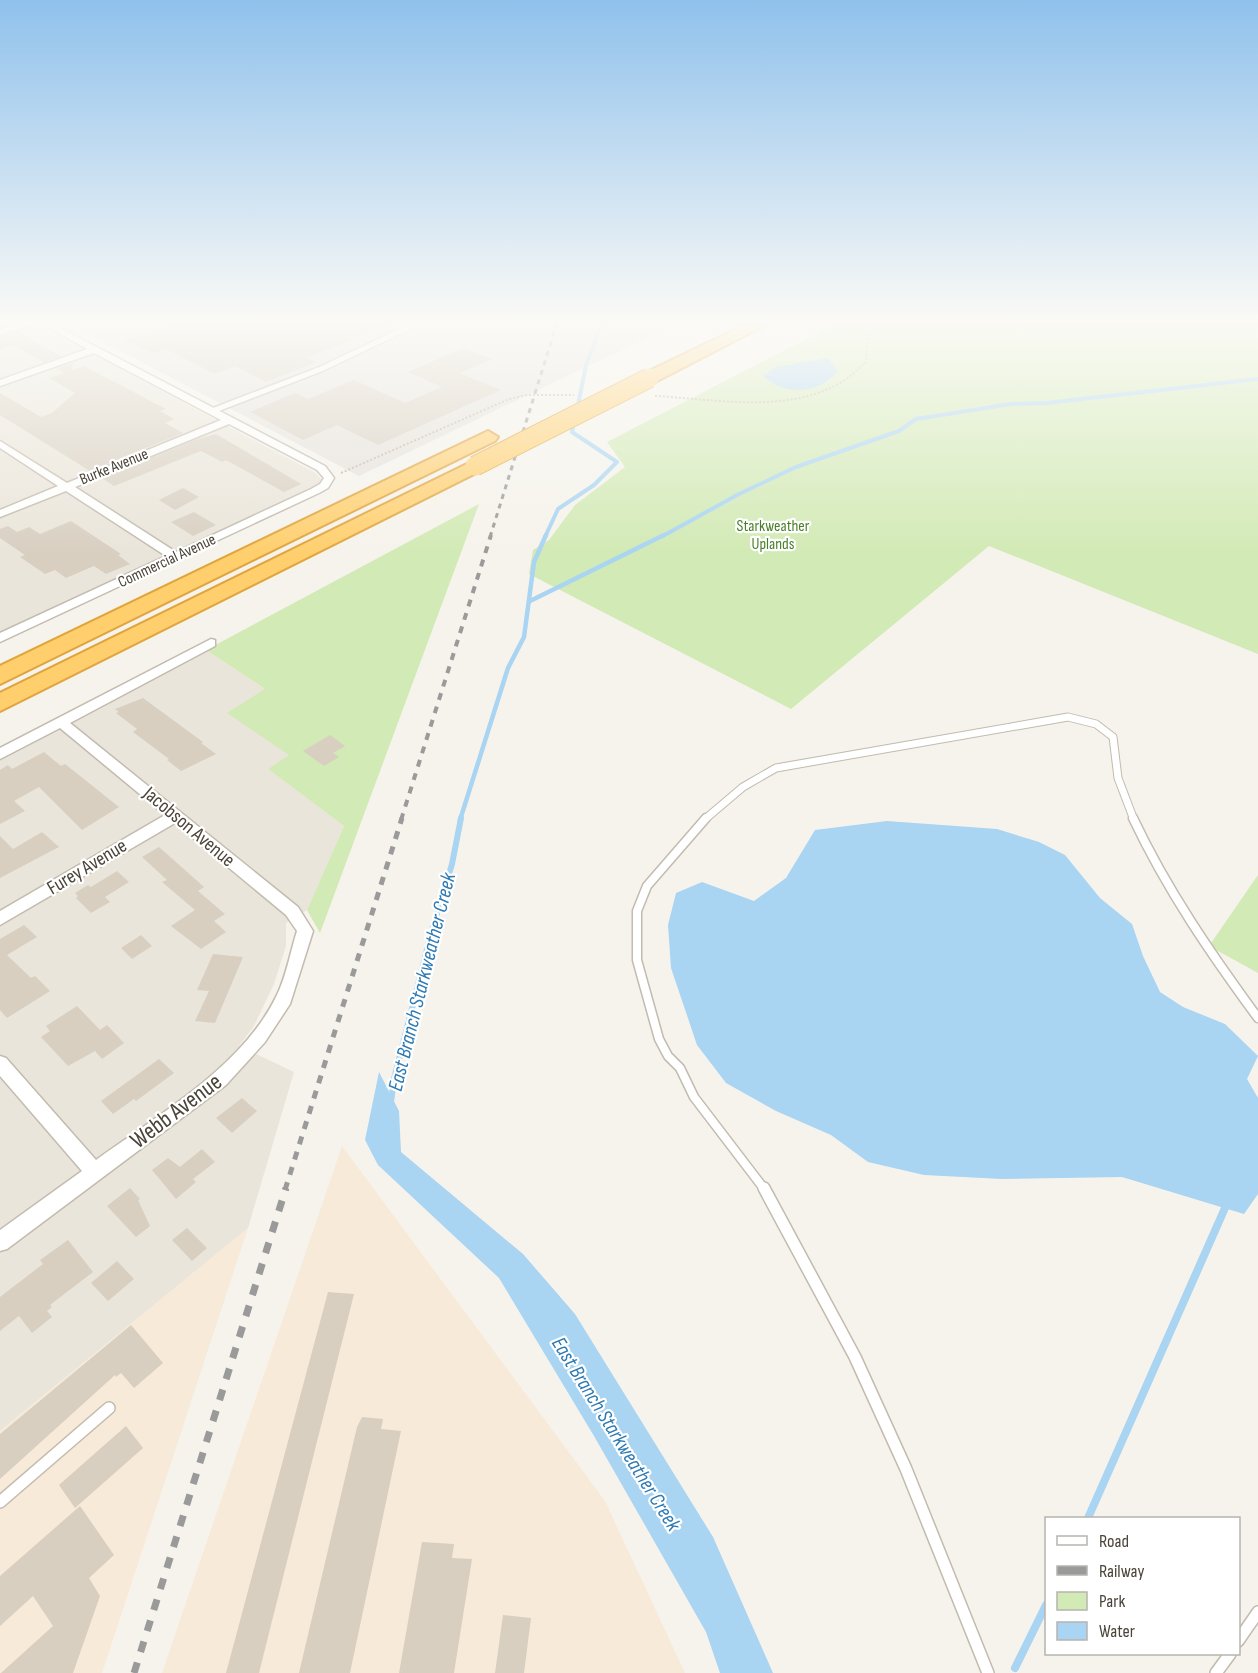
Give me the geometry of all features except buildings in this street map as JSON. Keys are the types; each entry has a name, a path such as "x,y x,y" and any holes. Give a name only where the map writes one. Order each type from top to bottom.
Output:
{"highway":[{"path":"0,704 475,466 624,398"},
{"path":"0,676 494,434"},
{"path":"0,662 237,560"},
{"path":"0,720 181,613"}],"street":[{"path":"188,398 321,468 329,478"},
{"name":"Burke Avenue","path":"0,514 229,420"},
{"path":"0,444 176,557"},
{"name":"Commercial Avenue","path":"0,638 315,491 324,486 329,478"},
{"path":"0,754 211,643"},
{"name":"Jacobson Avenue","path":"61,722 292,911 304,931 304,939"},
{"name":"Furey Avenue","path":"0,919 175,816"},
{"name":"Webb Avenue","path":"0,1242 220,1080 259,1037 284,999 304,939"},
{"path":"0,1063 95,1172"}],"lane":[{"path":"212,411 246,398"},
{"path":"988,1673 906,1469 855,1357 765,1190 694,1096 680,1068 668,1056 659,1039 638,960 637,911 647,886 699,824 743,787 776,768 1068,717 1083,719 1102,727 1111,735 1116,749 1117,774 1132,816 1180,905 1258,1018"},
{"path":"0,1502 109,1408"},
{"path":"1240,1639 1258,1612"},
{"path":"1216,1673 1229,1655"}],"path":[{"path":"329,478 513,398"},
{"path":"761,398 781,400 792,398"}],"shaded area":[{"path":"0,398 175,398 314,472 323,481 319,485 74,600 0,632"},
{"path":"210,398 521,398 359,476"},
{"path":"206,650 266,690 290,756 268,769 344,826 307,910 286,923 286,946 274,984 254,1026 239,1046 294,1072 248,1228 0,1431 0,760"},
{"path":"342,1146 605,1501 685,1673 162,1673"},
{"path":"248,1228 102,1673 0,1673 0,1431"}],"green space":[{"name":"Starkweather Uplands","path":"692,398 1258,398 1258,654 989,546 791,709 529,574 533,550 549,540 575,505 625,467 607,442"},
{"path":"479,504 320,933 307,910 344,826 268,769 289,755 227,713 265,689 206,650"},
{"path":"1258,875 1258,973 1209,946"}],"water":[{"path":"887,821 997,829 1039,842 1065,855 1100,898 1132,924 1143,956 1160,992 1183,1007 1225,1024 1258,1056 1247,1079 1258,1098 1258,1194 1244,1214 1122,1177 1002,1179 924,1175 868,1162 831,1135 776,1111 726,1083 697,1045 671,968 668,925 676,893 702,882 754,901 786,878 815,830"},
{"path":"379,1072 399,1111 401,1152 523,1254 575,1314 713,1537 773,1673 720,1673 706,1632 594,1436 499,1278 378,1165 365,1140"}],"waterway":[{"name":"East Branch Starkweather Creek","path":"577,410 579,398"},
{"path":"661,537 739,494 796,467 899,431 916,419 1011,404 1090,398"},
{"name":"East Branch Starkweather Creek","path":"545,537 558,509 594,485 617,462 572,432 574,422"},
{"name":"East Branch Starkweather Creek","path":"460,820 508,668 524,637 534,562 546,535"},
{"path":"530,601 664,535"},
{"name":"East Branch Starkweather Creek","path":"391,1102 394,1079 432,930 452,864 461,818"},
{"path":"1088,1517 1225,1208"},
{"path":"1015,1668 1045,1607"}],"railway":[{"path":"490,537 534,398"},
{"path":"401,820 491,535"},
{"path":"285,1190 402,818"},
{"path":"134,1673 286,1188"}]}
